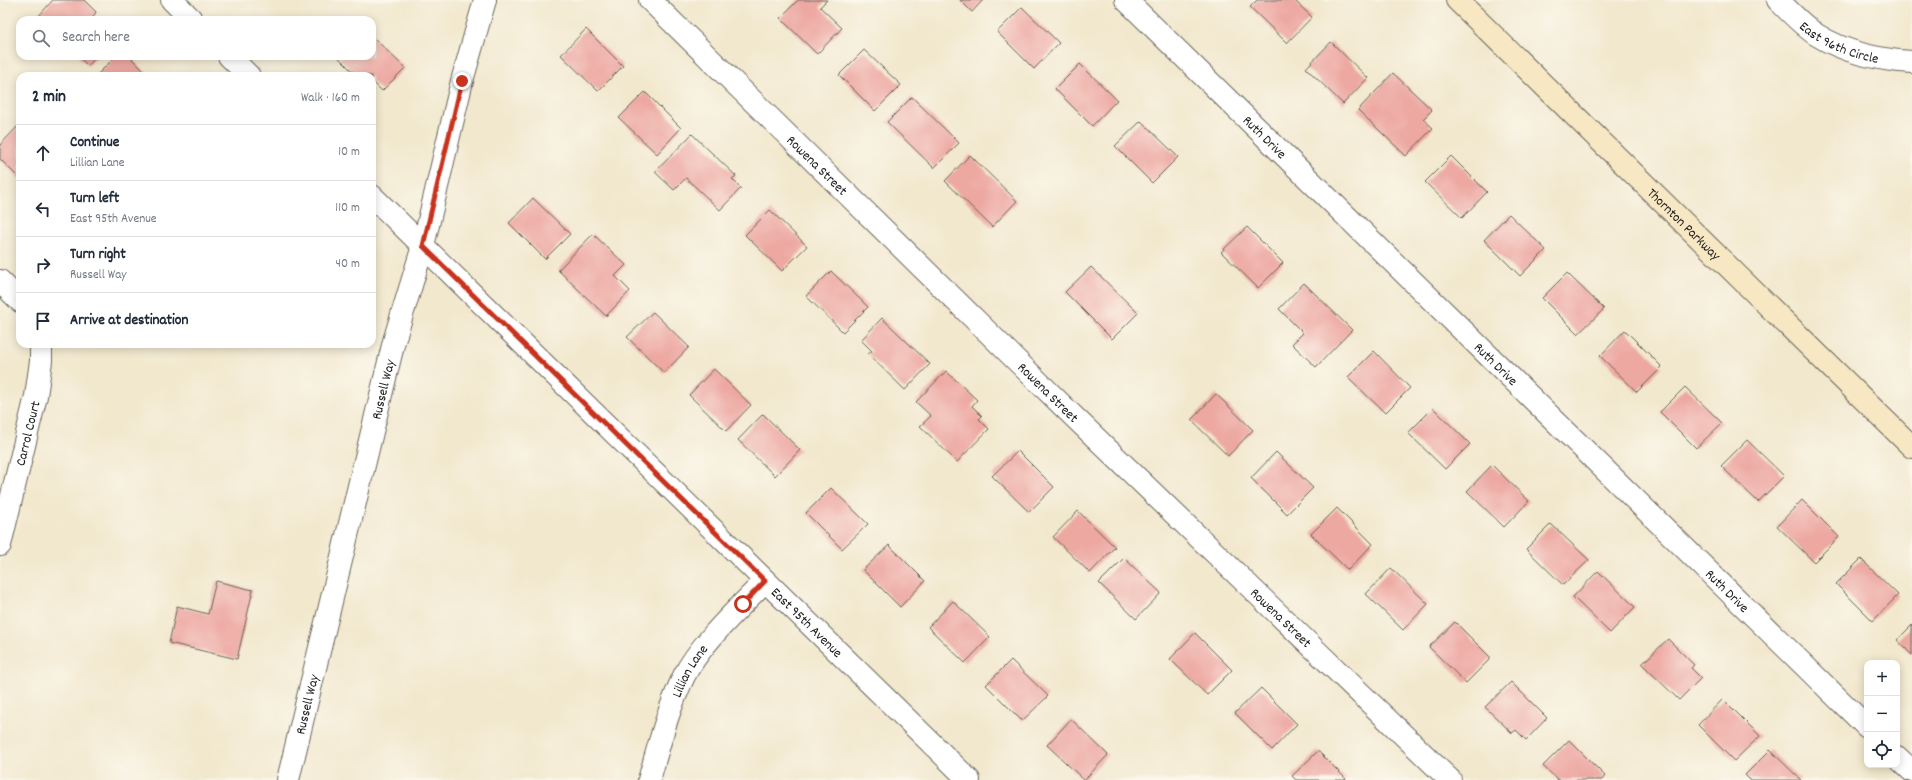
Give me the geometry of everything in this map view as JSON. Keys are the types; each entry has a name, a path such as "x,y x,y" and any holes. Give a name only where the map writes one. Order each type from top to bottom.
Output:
{"main road":[{"name":"Thornton Parkway","path":"1457,0 1912,447"}],"street":[{"path":"172,0 188,16"},
{"name":"Russell Way","path":"288,780 394,341 423,246 462,81 485,0"},
{"name":"Rowena Street","path":"650,0 1069,412 1450,780"},
{"name":"Ruth Drive","path":"1126,0 1864,724"},
{"name":"East 96th Circle","path":"1778,0 1816,35 1837,46 1887,60 1912,62"},
{"path":"233,60 245,72"},
{"name":"East 95th Avenue","path":"376,200 969,780"},
{"path":"0,281 16,297"},
{"name":"Carrol Court","path":"0,544 36,396 41,361 41,348"},
{"name":"Lillian Lane","path":"649,780 670,707 685,675 699,654 765,581"},
{"path":"1900,760 1912,771"}],"building":[{"path":"53,0 84,0 96,12 94,16 39,16"},
{"path":"798,0 827,0 820,7 842,28 817,54 780,18"},
{"path":"960,0 983,0 972,12"},
{"path":"1257,0 1294,0 1312,17 1287,43 1250,7"},
{"path":"1022,7 1059,43 1034,69 997,32"},
{"path":"586,29 623,66 598,91 561,55"},
{"path":"376,40 405,68 382,91 376,85 376,72 353,72 341,60 376,60"},
{"path":"1331,42 1368,78 1343,104 1306,68"},
{"path":"864,50 901,85 875,111 839,75"},
{"path":"82,60 93,60 88,66"},
{"path":"112,60 133,60 145,72 100,72"},
{"path":"1080,64 1117,100 1092,126 1055,89"},
{"path":"1393,73 1432,110 1423,119 1433,128 1406,156 1358,110"},
{"path":"645,92 681,128 657,154 619,118"},
{"path":"912,97 959,143 934,168 887,122"},
{"path":"1141,121 1178,157 1152,183 1115,146"},
{"path":"16,128 16,175 0,159 0,145"},
{"path":"692,134 736,176 732,179 741,188 720,210 686,178 674,190 655,172"},
{"path":"970,155 1017,201 992,227 945,181"},
{"path":"1451,156 1487,192 1462,218 1425,182"},
{"path":"533,198 570,234 545,259 509,223"},
{"path":"770,210 807,246 782,271 745,235"},
{"path":"1509,214 1546,250 1520,276 1484,240"},
{"path":"1247,227 1283,263 1258,288 1221,252"},
{"path":"593,234 626,265 615,276 630,291 606,316 558,270"},
{"path":"1091,267 1138,313 1112,339 1065,292"},
{"path":"831,271 868,307 843,332 806,296"},
{"path":"1567,273 1604,309 1578,334 1542,298"},
{"path":"1304,283 1352,330 1316,367 1292,344 1303,333 1279,309"},
{"path":"653,312 689,347 664,373 627,337"},
{"path":"882,318 930,364 905,390 868,354 872,351 861,340"},
{"path":"1625,330 1662,367 1637,392 1600,356"},
{"path":"1374,351 1410,388 1385,413 1348,377"},
{"path":"714,369 751,405 726,431 689,395"},
{"path":"946,371 977,400 972,406 982,416 979,419 989,429 957,462 920,426 931,416 916,402"},
{"path":"1685,387 1722,423 1696,448 1660,412"},
{"path":"1216,394 1253,430 1228,456 1191,420"},
{"path":"1433,408 1470,444 1445,469 1408,433"},
{"path":"763,414 800,450 775,476 738,440"},
{"path":"1747,440 1784,476 1758,502 1721,466"},
{"path":"1018,451 1054,487 1029,512 992,476"},
{"path":"1276,452 1313,488 1287,514 1251,478"},
{"path":"1492,465 1529,501 1504,527 1467,491"},
{"path":"831,488 868,524 842,549 806,513"},
{"path":"1802,500 1839,537 1814,562 1777,526"},
{"path":"1337,508 1373,544 1348,570 1311,534"},
{"path":"1078,511 1115,547 1090,573 1053,537"},
{"path":"1551,524 1589,560 1563,585 1526,549"},
{"path":"889,545 925,581 900,607 863,570"},
{"path":"1124,558 1161,593 1136,619 1099,583"},
{"path":"1861,559 1898,595 1873,621 1836,584"},
{"path":"1391,568 1428,604 1403,630 1366,594"},
{"path":"1598,571 1635,607 1610,633 1573,597"},
{"path":"216,581 253,590 237,659 169,643 177,606 208,614"},
{"path":"953,601 990,637 965,663 928,627"},
{"path":"1455,622 1491,658 1466,683 1429,647"},
{"path":"1912,625 1912,655 1897,640"},
{"path":"1195,633 1232,670 1207,695 1170,659"},
{"path":"1668,639 1694,665 1691,668 1701,678 1679,700 1642,664"},
{"path":"1011,660 1048,696 1022,721 986,685"},
{"path":"1511,682 1547,718 1526,740 1516,730 1512,733 1485,707"},
{"path":"1261,688 1297,724 1272,750 1235,713"},
{"path":"1723,699 1760,736 1734,761 1698,725"},
{"path":"1071,719 1108,755 1084,780 1047,745"},
{"path":"1569,740 1605,776 1602,780 1558,780 1543,766"},
{"path":"1770,750 1801,780 1750,780 1745,775"},
{"path":"1318,751 1347,780 1296,780 1292,776"}],"route":[{"path":"462,81 423,246 765,581 743,604"}]}
